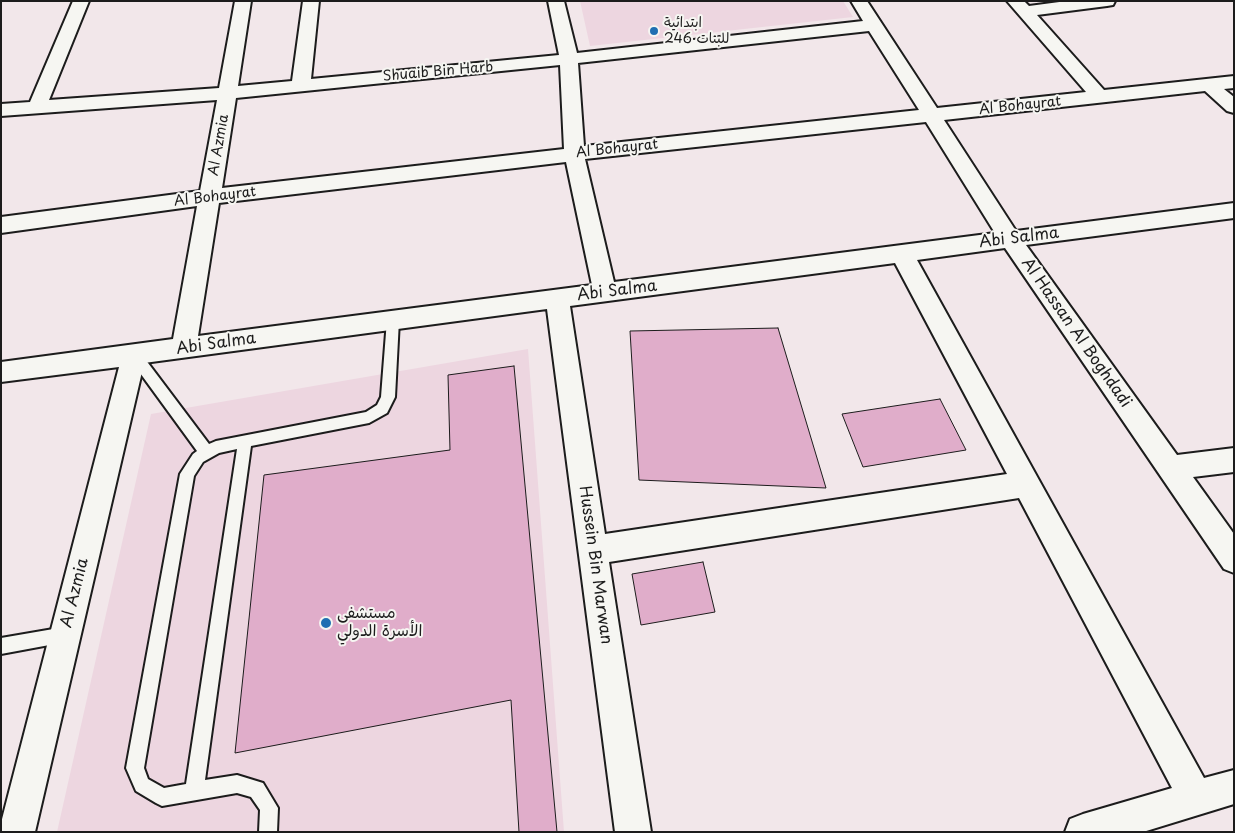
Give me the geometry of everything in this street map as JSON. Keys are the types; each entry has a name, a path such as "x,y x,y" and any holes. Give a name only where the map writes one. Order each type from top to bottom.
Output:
{"street":[{"path":"37,107 82,1"},
{"name":"Al Azmia","path":"184,348 243,1"},
{"path":"301,85 311,1"},
{"path":"556,1 569,59 574,154 605,293"},
{"name":"Al Hassan Al Boghdadi","path":"859,1 1010,239 1234,559"},
{"path":"1020,7 1108,1"},
{"path":"1020,7 1100,97"},
{"name":"Shuaib Bin Harb","path":"1,110 228,93 569,59 874,25"},
{"name":"Al Bohayrat","path":"1,225 574,154 1234,82"},
{"path":"1209,85 1234,107"},
{"name":"Abi Salma","path":"1,372 1234,210"},
{"path":"902,254 1196,798"},
{"name":"Hussein Bin Marwan","path":"557,299 633,832"},
{"name":"Al Azmia","path":"17,832 134,355"},
{"path":"1170,468 1234,460"},
{"path":"592,550 1026,484"},
{"path":"1083,832 1234,787"}],"lane":[{"path":"268,832 269,808 257,789 237,784 162,797 142,785 135,768 187,474 198,458 216,448 369,417 382,409 388,397 392,320"},
{"path":"134,355 207,452"},
{"path":"194,792 245,442"},
{"path":"1,646 65,635"}],"shaded area":[{"name":"ابتدائية 246 للبنات","path":"580,1 843,1 853,17 590,46"},
{"name":"مستشفى الأسرة الدولي","path":"528,349 564,832 57,832 151,414"}],"building":[{"path":"778,328 826,488 639,480 630,331"},
{"path":"514,366 557,832 519,832 511,700 235,753 264,475 450,450 448,375"},
{"path":"940,399 966,450 863,467 842,414"},
{"path":"703,562 715,612 641,625 632,574"}],"place":[{"name":"ابتدائية 246 للبنات","path":"654,31"},
{"name":"مستشفى الأسرة الدولي","path":"326,623"}]}
